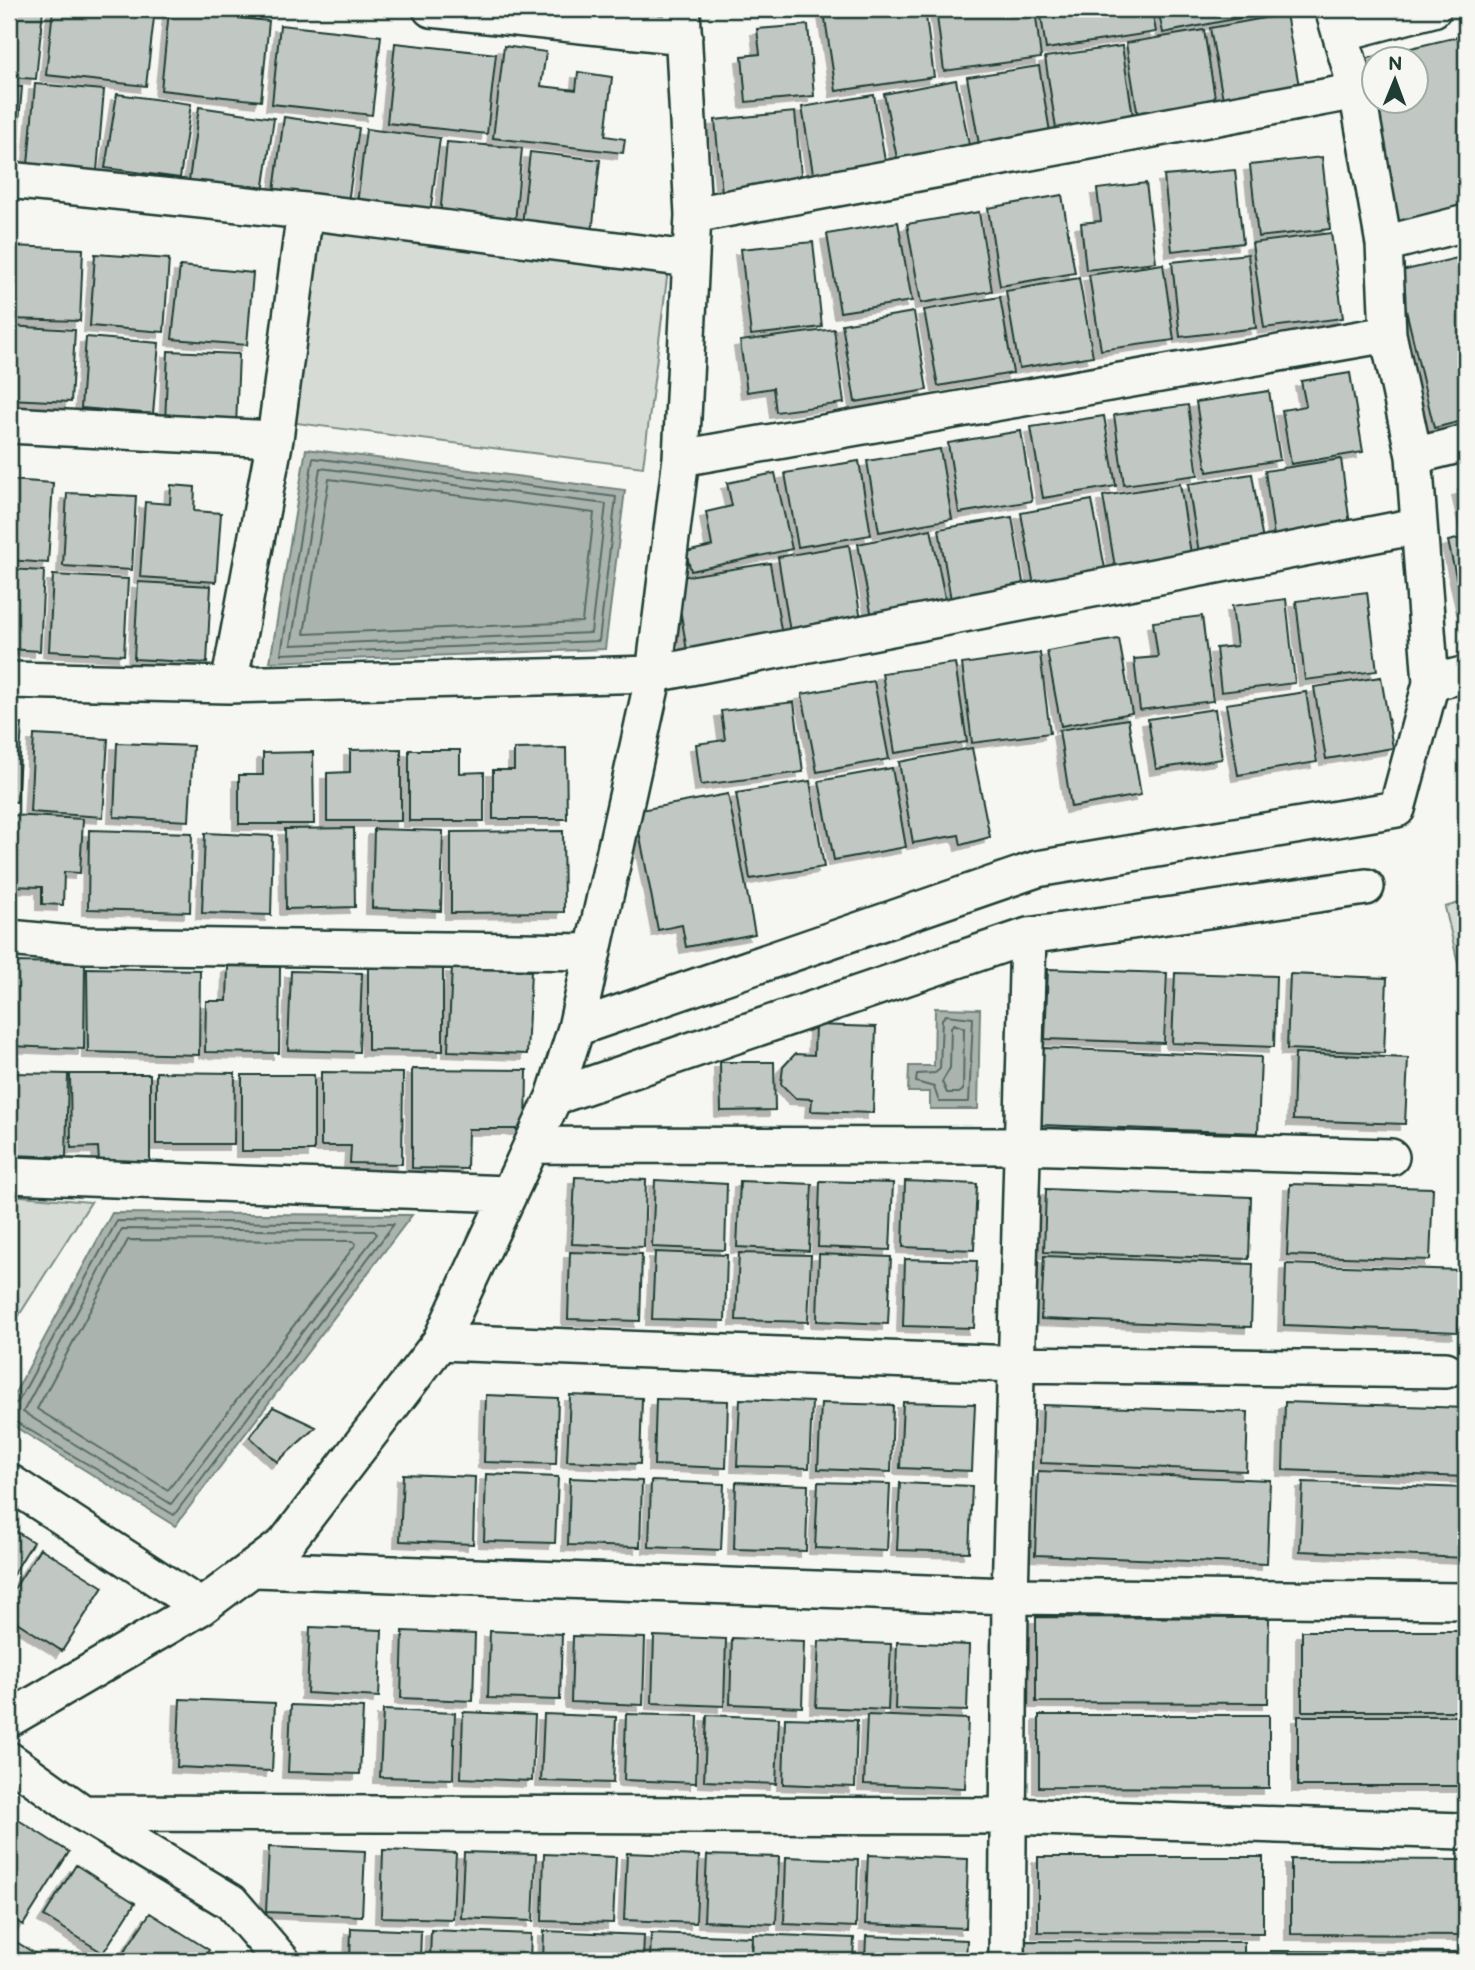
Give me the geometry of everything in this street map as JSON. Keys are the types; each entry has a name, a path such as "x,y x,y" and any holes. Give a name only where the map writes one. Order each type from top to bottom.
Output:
{"street":[{"path":"9,1719 201,1607 285,1544 440,1342 554,1097 576,1028 654,674 681,458 692,215 683,22 431,9"},
{"path":"576,1028 1037,869 1397,808 1431,683 1417,526 1414,456 1388,334 1384,244 1357,92 1337,21 1433,9"},
{"path":"692,215 1357,92"},
{"path":"9,180 305,211 689,259"},
{"path":"229,685 275,439 305,211"},
{"path":"1384,244 1466,223"},
{"path":"681,458 1388,334"},
{"path":"9,425 275,439"},
{"path":"1414,456 1466,443"},
{"path":"9,680 229,685 654,674 1417,526"},
{"path":"1431,683 1466,674"},
{"path":"554,1097 1028,936 1366,887"},
{"path":"1007,1961 1010,1596 1028,936"},
{"path":"9,938 82,945 593,952"},
{"path":"533,1145 1022,1146 1391,1157"},
{"path":"9,1175 508,1194"},
{"path":"440,1342 1015,1364 1446,1370"},
{"path":"9,1482 201,1607"},
{"path":"255,1569 1010,1596 1466,1601"},
{"path":"9,1759 83,1813 231,1902 282,1961"},
{"path":"83,1813 1009,1816 1462,1831"}],"shaded area":[{"path":"321,227 668,270 643,467 296,423"},
{"path":"1466,901 1466,998 1445,907"},
{"path":"9,1195 91,1202 9,1331"}],"water":[{"path":"306,449 625,490 605,649 270,662"},
{"path":"935,1008 980,1009 978,1109 930,1109 930,1092 908,1092 909,1066 934,1066"},
{"path":"112,1213 412,1215 175,1526 9,1423 9,1404"}],"building":[{"path":"9,9 43,9 36,79 9,77"},
{"path":"53,9 155,9 146,86 46,75"},
{"path":"845,9 925,9 934,77 836,91 824,12"},
{"path":"936,9 1035,9 1041,58 944,71"},
{"path":"1040,9 1152,9 1156,32 1046,49"},
{"path":"1158,9 1263,9 1264,13 1163,33"},
{"path":"169,11 269,21 261,101 161,90"},
{"path":"1286,14 1301,97 1225,110 1210,28"},
{"path":"280,25 381,36 372,115 272,104"},
{"path":"808,25 814,96 746,102 742,56 760,54 757,29"},
{"path":"1204,30 1217,110 1139,123 1126,43"},
{"path":"1466,35 1466,208 1399,224 1373,116 1430,116 1430,46 1419,46"},
{"path":"395,43 496,54 487,134 387,123"},
{"path":"504,46 546,52 541,86 576,90 578,72 612,77 605,136 625,139 623,153 493,138"},
{"path":"1122,46 1134,123 1057,135 1045,57"},
{"path":"1039,66 1050,132 979,144 967,77"},
{"path":"956,80 970,149 898,163 884,94"},
{"path":"35,84 104,90 97,171 28,165"},
{"path":"9,86 22,87 15,168 9,167"},
{"path":"117,94 191,104 180,178 105,168"},
{"path":"874,95 886,167 814,179 802,107"},
{"path":"199,107 274,118 263,192 189,181"},
{"path":"795,112 802,185 722,193 715,120"},
{"path":"284,117 359,128 348,202 274,191"},
{"path":"366,129 440,138 430,214 357,205"},
{"path":"447,142 522,148 515,223 440,216"},
{"path":"530,152 600,160 592,233 522,225"},
{"path":"1322,157 1330,229 1258,237 1250,165"},
{"path":"1235,170 1243,243 1172,251 1164,176"},
{"path":"1146,183 1156,262 1086,270 1081,223 1101,221 1097,189"},
{"path":"1062,195 1075,273 1000,286 988,208"},
{"path":"979,212 992,291 921,303 907,224"},
{"path":"898,222 912,301 840,312 827,234"},
{"path":"1331,233 1343,318 1264,328 1252,243"},
{"path":"813,242 822,327 751,335 741,249"},
{"path":"11,246 83,249 80,321 9,319"},
{"path":"95,254 169,259 164,332 90,326"},
{"path":"1248,254 1256,328 1180,337 1172,262"},
{"path":"1466,256 1466,420 1434,428 1397,272"},
{"path":"1163,264 1174,340 1101,350 1089,275"},
{"path":"180,266 253,273 247,345 172,339"},
{"path":"1079,278 1093,356 1019,368 1006,291"},
{"path":"1000,297 1013,373 938,386 924,310"},
{"path":"914,312 927,390 855,402 842,324"},
{"path":"9,326 75,330 71,402 9,399"},
{"path":"834,329 844,403 776,412 773,388 747,392 740,341"},
{"path":"86,337 159,343 153,414 81,408"},
{"path":"168,351 239,354 236,426 165,423"},
{"path":"1350,373 1363,452 1291,464 1282,410 1306,406 1301,381"},
{"path":"1269,391 1280,460 1207,472 1196,402"},
{"path":"1188,405 1198,475 1124,485 1114,415"},
{"path":"1104,416 1116,486 1043,498 1031,427"},
{"path":"1021,431 1032,501 959,513 948,443"},
{"path":"940,449 952,519 879,532 867,461"},
{"path":"1341,459 1351,532 1275,543 1265,471"},
{"path":"859,461 871,535 798,547 785,473"},
{"path":"775,473 792,549 691,571 686,552 712,546 706,512 732,506 727,483"},
{"path":"1252,474 1264,548 1200,559 1188,484"},
{"path":"9,480 53,483 48,563 9,560"},
{"path":"1180,484 1192,560 1116,573 1103,496"},
{"path":"171,485 195,487 194,511 221,513 216,582 140,577 145,502 170,504"},
{"path":"1466,488 1466,525 1458,490"},
{"path":"67,493 136,496 132,570 63,566"},
{"path":"1092,500 1107,579 1035,591 1021,513"},
{"path":"1012,517 1024,588 951,600 939,529"},
{"path":"931,529 946,603 872,617 858,544"},
{"path":"1466,537 1466,607 1463,608 1448,541"},
{"path":"849,545 861,620 790,632 778,557"},
{"path":"770,563 783,642 688,657 675,578"},
{"path":"9,569 44,571 40,651 9,649"},
{"path":"53,575 128,579 124,655 49,651"},
{"path":"138,582 211,586 207,663 134,659"},
{"path":"1367,592 1377,671 1305,680 1296,601"},
{"path":"1286,599 1295,683 1221,692 1216,648 1237,646 1232,606"},
{"path":"1202,616 1213,701 1140,710 1134,659 1158,657 1153,622"},
{"path":"1119,639 1132,713 1061,726 1047,651"},
{"path":"1040,653 1050,733 972,743 962,664"},
{"path":"955,663 967,742 895,753 882,673"},
{"path":"1381,677 1393,748 1326,759 1314,687"},
{"path":"874,681 889,759 817,772 802,694"},
{"path":"1306,692 1317,762 1238,775 1226,704"},
{"path":"794,702 803,772 701,785 696,744 725,740 721,711"},
{"path":"1215,709 1222,759 1156,769 1148,719"},
{"path":"1128,719 1141,795 1071,807 1059,730"},
{"path":"9,723 22,724 17,802 9,801"},
{"path":"34,735 108,739 103,817 30,812"},
{"path":"117,743 193,746 189,821 114,817"},
{"path":"566,748 567,819 493,819 493,770 514,770 514,749"},
{"path":"972,748 990,837 961,845 959,835 913,843 899,762"},
{"path":"401,749 401,821 327,821 327,773 350,772 350,750"},
{"path":"409,750 460,750 460,773 484,772 484,821 409,821"},
{"path":"313,752 314,824 239,824 239,775 263,775 263,753"},
{"path":"892,768 906,847 834,860 819,781"},
{"path":"810,781 824,867 750,879 736,793"},
{"path":"728,794 755,934 686,947 682,925 658,930 635,811"},
{"path":"9,815 83,819 80,873 64,872 63,905 42,904 42,887 9,886"},
{"path":"354,828 355,907 286,909 285,829"},
{"path":"374,829 443,831 441,911 372,908"},
{"path":"89,830 192,833 190,912 88,909"},
{"path":"563,831 564,912 451,913 451,832"},
{"path":"205,833 273,836 271,915 202,913"},
{"path":"9,962 85,963 84,1049 9,1046"},
{"path":"228,966 280,967 279,1053 205,1052 206,1001 227,1001"},
{"path":"452,967 531,971 527,1054 448,1051"},
{"path":"87,968 200,970 199,1055 88,1052"},
{"path":"368,968 443,968 443,1051 368,1050"},
{"path":"1048,969 1167,973 1164,1043 1045,1039"},
{"path":"291,971 362,973 359,1052 288,1050"},
{"path":"1175,973 1276,976 1274,1047 1172,1043"},
{"path":"1290,974 1387,978 1384,1053 1287,1049"},
{"path":"815,1025 876,1027 873,1113 811,1111 812,1099 795,1098 781,1084 783,1067 795,1054 814,1055"},
{"path":"1043,1048 1261,1057 1258,1133 1041,1125"},
{"path":"1295,1053 1408,1058 1405,1124 1293,1120"},
{"path":"720,1062 774,1062 775,1110 721,1111"},
{"path":"412,1069 527,1070 526,1129 468,1129 467,1169 412,1168"},
{"path":"156,1072 235,1073 234,1144 156,1144"},
{"path":"321,1072 403,1073 402,1164 350,1163 351,1146 321,1146"},
{"path":"9,1073 68,1074 66,1157 9,1155"},
{"path":"70,1074 150,1074 150,1161 99,1162 98,1147 71,1148"},
{"path":"242,1075 314,1075 314,1151 242,1151"},
{"path":"575,1177 646,1180 644,1247 572,1244"},
{"path":"655,1180 727,1184 725,1250 652,1247"},
{"path":"740,1181 812,1184 809,1251 737,1247"},
{"path":"820,1181 893,1183 890,1250 818,1247"},
{"path":"905,1181 977,1184 974,1250 903,1247"},
{"path":"1290,1184 1433,1188 1430,1260 1287,1255"},
{"path":"1046,1189 1251,1197 1249,1259 1044,1252"},
{"path":"570,1252 642,1254 640,1321 568,1319"},
{"path":"655,1252 727,1255 725,1321 652,1319"},
{"path":"739,1253 811,1255 808,1322 736,1320"},
{"path":"819,1254 891,1257 888,1324 817,1321"},
{"path":"1044,1256 1253,1264 1251,1327 1041,1319"},
{"path":"905,1259 977,1261 974,1328 903,1326"},
{"path":"1286,1264 1461,1270 1458,1332 1284,1325"},
{"path":"486,1395 558,1398 556,1464 484,1462"},
{"path":"570,1395 642,1398 640,1464 567,1461"},
{"path":"656,1399 728,1401 726,1468 654,1465"},
{"path":"740,1399 812,1402 809,1468 737,1466"},
{"path":"903,1402 975,1404 972,1471 900,1468"},
{"path":"1285,1402 1466,1408 1466,1477 1283,1470"},
{"path":"821,1403 893,1405 891,1472 818,1469"},
{"path":"1043,1405 1248,1412 1246,1471 1041,1463"},
{"path":"273,1407 316,1427 277,1462 250,1437"},
{"path":"1038,1471 1270,1480 1267,1564 1035,1555"},
{"path":"403,1474 475,1477 473,1544 400,1541"},
{"path":"486,1474 558,1477 555,1543 484,1541"},
{"path":"570,1478 642,1481 640,1547 568,1545"},
{"path":"651,1481 724,1484 721,1550 649,1547"},
{"path":"736,1482 808,1485 806,1551 734,1549"},
{"path":"818,1482 890,1484 887,1551 815,1548"},
{"path":"1303,1482 1466,1488 1466,1558 1300,1551"},
{"path":"900,1483 972,1486 969,1552 897,1550"},
{"path":"9,1527 33,1542 9,1581"},
{"path":"40,1548 103,1587 62,1651 9,1617 9,1597"},
{"path":"1036,1617 1269,1618 1268,1703 1036,1702"},
{"path":"310,1627 382,1630 379,1697 307,1693"},
{"path":"403,1631 475,1634 473,1701 401,1698"},
{"path":"490,1631 562,1634 560,1700 488,1698"},
{"path":"1302,1631 1466,1631 1466,1711 1302,1711"},
{"path":"573,1636 645,1638 643,1705 571,1702"},
{"path":"654,1636 726,1639 724,1706 652,1703"},
{"path":"732,1638 804,1641 802,1707 730,1704"},
{"path":"819,1641 891,1644 888,1710 816,1707"},
{"path":"897,1642 969,1645 967,1711 895,1709"},
{"path":"180,1699 275,1703 272,1771 177,1767"},
{"path":"291,1705 363,1708 360,1774 288,1772"},
{"path":"383,1710 455,1713 453,1779 380,1777"},
{"path":"463,1712 535,1715 532,1781 461,1778"},
{"path":"544,1714 616,1717 613,1783 541,1781"},
{"path":"626,1714 698,1716 696,1783 624,1780"},
{"path":"707,1715 779,1718 776,1784 704,1781"},
{"path":"867,1715 968,1719 965,1788 864,1784"},
{"path":"1039,1715 1269,1715 1269,1788 1039,1787"},
{"path":"1298,1716 1466,1716 1466,1786 1298,1786"},
{"path":"785,1718 857,1720 855,1787 783,1784"},
{"path":"9,1814 69,1852 23,1925 9,1916"},
{"path":"269,1847 365,1851 362,1916 266,1912"},
{"path":"383,1850 456,1853 453,1919 381,1917"},
{"path":"464,1852 536,1854 533,1921 461,1918"},
{"path":"627,1853 699,1856 696,1923 624,1920"},
{"path":"544,1854 616,1857 613,1923 542,1921"},
{"path":"707,1855 779,1857 776,1924 704,1921"},
{"path":"868,1855 968,1859 966,1928 865,1924"},
{"path":"786,1857 858,1860 856,1927 784,1924"},
{"path":"1038,1857 1263,1857 1263,1933 1038,1932"},
{"path":"1291,1859 1466,1860 1466,1935 1291,1934"},
{"path":"76,1865 135,1903 103,1953 44,1916"},
{"path":"150,1913 209,1950 202,1961 118,1961"},
{"path":"351,1928 421,1931 420,1961 350,1961"},
{"path":"431,1930 531,1934 530,1961 430,1961"},
{"path":"544,1931 644,1935 643,1961 543,1961"},
{"path":"651,1933 752,1937 751,1961 650,1961"},
{"path":"753,1934 854,1938 853,1961 752,1961"},
{"path":"866,1936 967,1940 966,1961 865,1961"},
{"path":"10,1938 47,1961 9,1961"},
{"path":"1025,1941 1244,1942 1244,1961 1025,1961"},
{"path":"1270,1951 1466,1952 1466,1961 1270,1961"}]}
